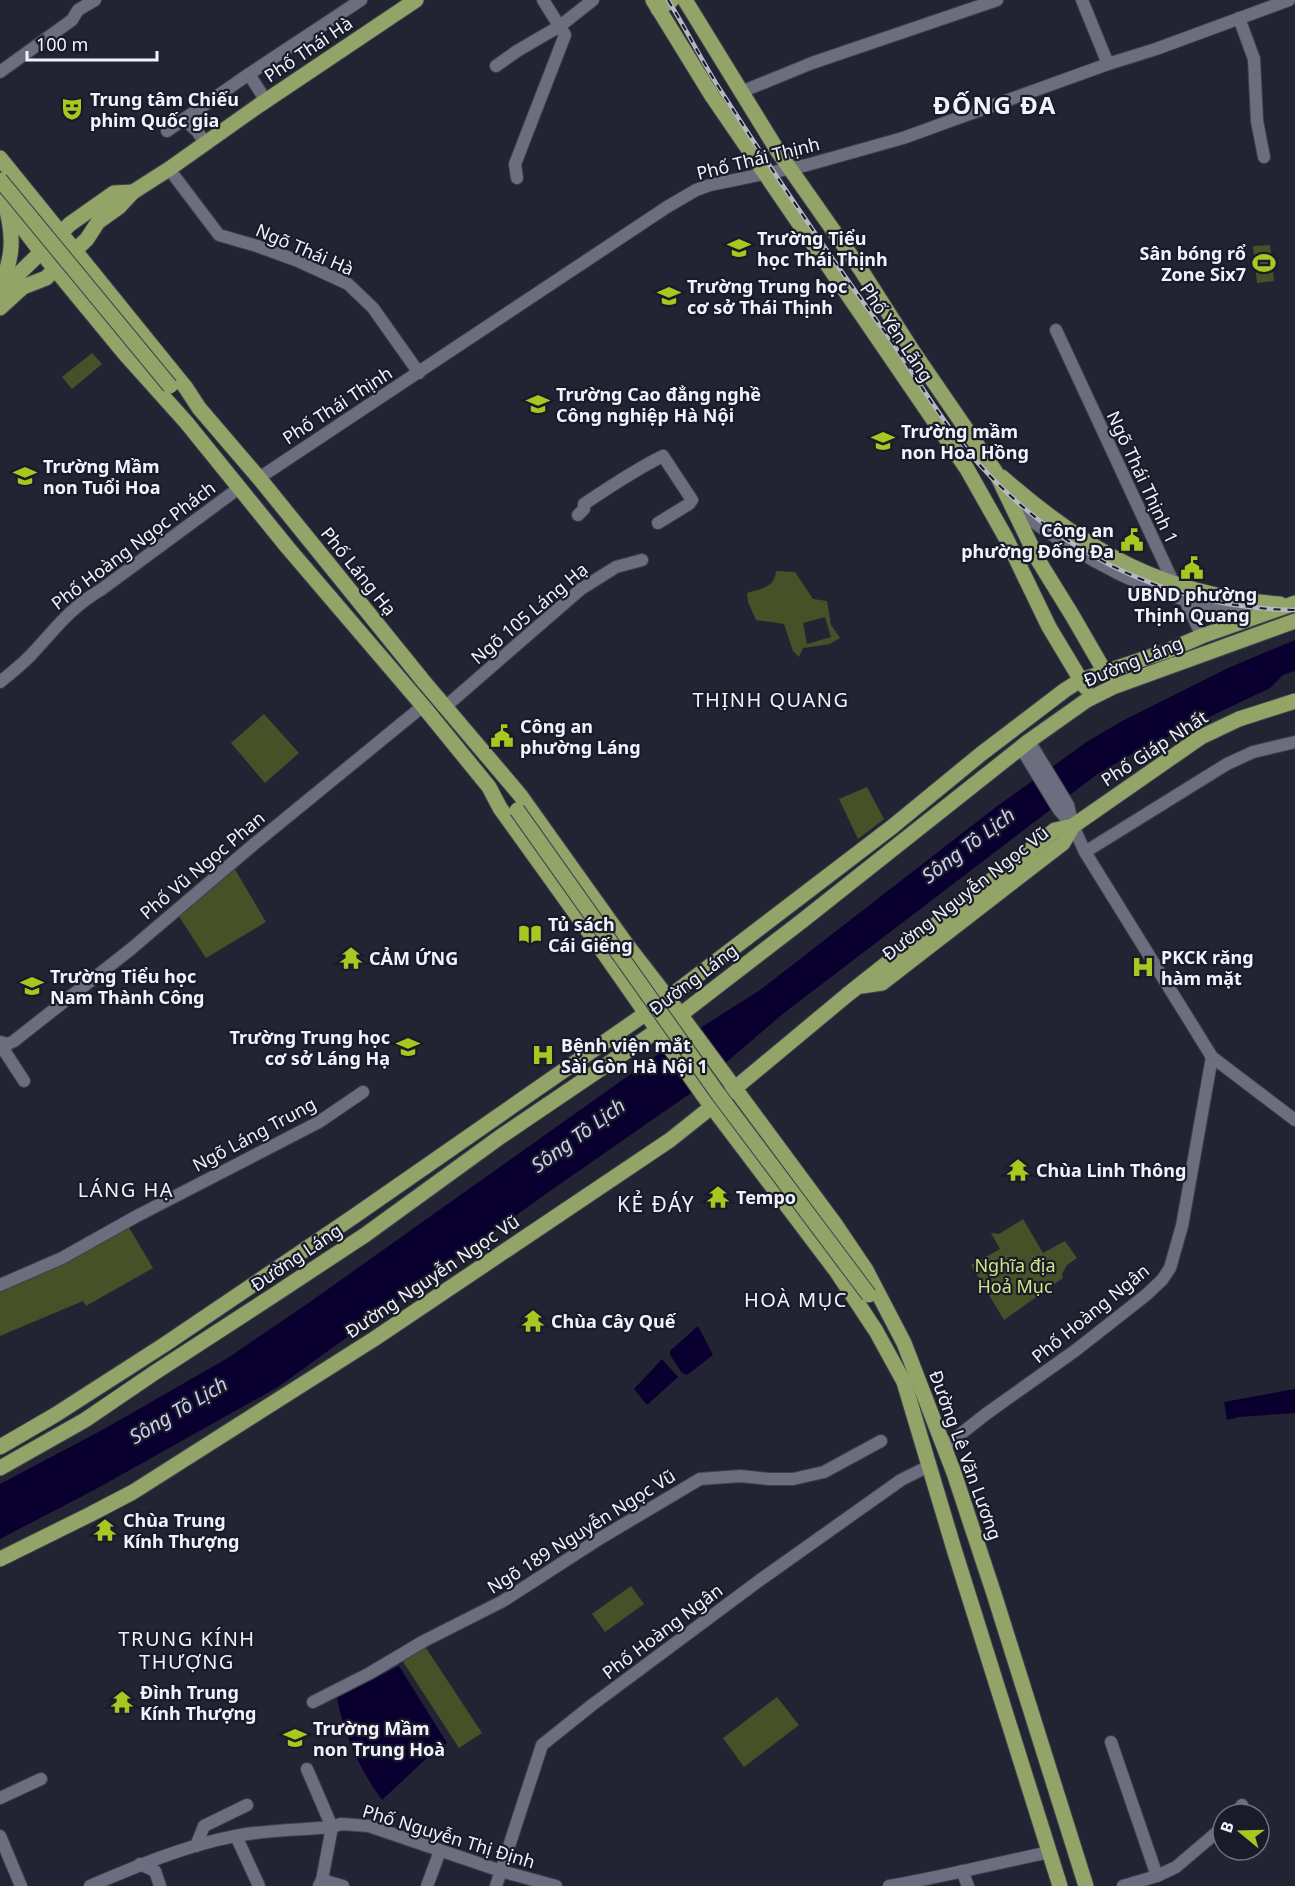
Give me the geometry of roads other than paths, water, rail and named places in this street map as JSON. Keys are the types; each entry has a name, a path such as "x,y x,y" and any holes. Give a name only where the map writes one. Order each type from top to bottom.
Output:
{"main road":[{"name":"Phố Thái Hà","path":"0,308 23,287 46,278 87,239 98,222 119,207 133,192 416,0"},
{"path":"656,5 672,0"},
{"name":"Phố Yên Lãng","path":"685,0 790,169 996,471 1038,560 1113,687"},
{"name":"Phố Yên Lãng","path":"656,5 712,96 980,490 1021,567 1049,627 1092,697"},
{"name":"Phố Láng Hạ","path":"0,158 186,388 199,408 520,795 680,1015"},
{"path":"0,180 170,386 187,402 199,408"},
{"name":"Phố Thái Hà","path":"0,291 69,224 114,193 133,192"},
{"path":"3,201 41,252 132,362 186,422 489,787 517,810"},
{"path":"0,291 12,247 11,226 3,201"},
{"path":"17,220 35,203"},
{"path":"73,289 93,272"},
{"path":"170,386 182,407 186,422"},
{"path":"921,402 940,389"},
{"path":"996,471 1033,505 1081,540 1108,556 1174,584 1248,602 1266,609"},
{"path":"344,614 359,602"},
{"name":"Đường Láng","path":"0,1447 55,1415 262,1279 668,998 924,801 1004,736 1081,680 1167,651 1266,609 1292,604"},
{"name":"Đường Láng","path":"0,1468 85,1420 274,1295 680,1015 935,815 1028,749 1092,697 1113,687 1295,621"},
{"name":"Phố Giáp Nhất","path":"1073,826 1201,737 1239,719 1295,701"},
{"path":"502,774 517,810 719,1095 868,1295 892,1321"},
{"path":"489,787 500,808 657,1030"},
{"path":"924,801 935,815"},
{"name":"Đường Nguyễn Ngọc Vũ","path":"0,1559 133,1492 245,1422 466,1278 670,1140 708,1101 859,986 882,983 1063,843 1073,826"},
{"path":"608,958 627,945"},
{"name":"Đường Lê Văn Lương","path":"680,1015 866,1270 915,1369 994,1594 1086,1886"},
{"name":"Đường Lê Văn Lương","path":"657,1030 837,1272 876,1331 904,1382 1060,1886"},
{"path":"748,1154 770,1137"},
{"path":"262,1279 274,1295"},
{"path":"868,1295 876,1331"},
{"path":"1019,1756 1041,1746"}],"street":[{"path":"0,72 72,20 78,10 95,0"},
{"name":"Phố Thái Hà","path":"167,131 361,0"},
{"path":"517,178 515,164 565,35 543,0"},
{"path":"496,66 560,26 593,0"},
{"path":"741,92 812,63 997,0"},
{"path":"1082,0 1108,64"},
{"name":"Phố Thái Thịnh","path":"259,478 696,190 710,184 790,169 903,138 1289,0"},
{"path":"1239,18 1254,59 1257,121 1264,157"},
{"path":"249,74 266,101"},
{"path":"184,119 205,142"},
{"name":"Ngõ Thái Hà","path":"169,169 219,235 298,261 348,284 373,308 419,373"},
{"name":"Ngõ Thái Thịnh 1","path":"1056,330 1174,584 1185,600 1202,636"},
{"path":"578,515 584,509 584,504 615,483 663,456 692,500 657,523"},
{"name":"Phố Hoàng Ngọc Phách","path":"2,677 28,659 63,618 84,599 102,589 239,488"},
{"path":"1014,508 1087,558 1131,579 1185,600 1226,609 1266,609"},
{"name":"Ngõ 105 Láng Hạ","path":"445,707 581,589 616,567 642,560"},
{"name":"Phố Vũ Ngọc Phan","path":"0,1043 8,1044 14,1041 106,968 423,706"},
{"path":"1085,852 1239,758 1295,742"},
{"path":"1028,749 1073,826 1085,852 1212,1057 1295,1120"},
{"path":"0,1043 24,1082"},
{"name":"Phố Hoàng Ngân","path":"944,1447 1094,1337 1162,1280 1170,1268 1182,1226 1212,1057"},
{"name":"Ngõ Láng Trung","path":"0,1285 62,1258 135,1217 320,1122 363,1092"},
{"name":"Ngõ 189 Nguyễn Ngọc Vũ","path":"313,1702 503,1601 599,1539 700,1479 740,1476 793,1479 824,1472 881,1441"},
{"name":"Phố Hoàng Ngân","path":"496,1886 542,1745 760,1580 901,1480 929,1466"},
{"path":"1111,1742 1157,1876"},
{"path":"307,1769 332,1827 321,1883 342,1886"},
{"path":"0,1798 41,1779"},
{"path":"196,1846 204,1826 247,1805"},
{"name":"Phố Nguyễn Thị Định","path":"90,1886 140,1864 236,1836 332,1827 341,1824 369,1826 501,1871 551,1885"},
{"path":"0,1836 16,1879 21,1886"},
{"path":"236,1836 259,1886"},
{"path":"1124,1886 1157,1876 1176,1867 1211,1837"},
{"path":"428,1886 440,1851"},
{"path":"889,1886 912,1885 962,1871 1050,1852"},
{"path":"140,1864 156,1871 160,1886"},
{"path":"962,1871 968,1886"}],"water":[{"name":"Sông Tô Lịch","path":"1295,640 1295,671 1283,675 1270,688 1132,754 1096,775 784,1013 688,1095 543,1196 278,1387 96,1489 0,1539 0,1484 104,1429 226,1359 307,1304 656,1056 760,990 996,807 1088,741 1124,720 1228,668"},
{"path":"698,1326 713,1355 687,1375 682,1373 670,1355 670,1351"},
{"path":"662,1359 678,1377 647,1405 634,1389"},
{"path":"1295,1389 1295,1413 1227,1420 1224,1402"},
{"path":"399,1666 447,1743 426,1759 382,1800 354,1752 337,1698"}],"railway":[{"path":"668,0 719,88 778,179 944,420 966,449 999,485 1034,516 1072,543 1112,566 1155,585 1200,598 1247,607 1295,610"}],"place":[{"name":"Trung tâm Chiếu phim Quốc gia","path":"72,109"},
{"name":"Trường Tiểu học Thái Thịnh","path":"739,248"},
{"name":"Sân bóng rổ Zone Six7","path":"1264,263"},
{"name":"Trường Trung học cơ sở Thái Thịnh","path":"669,296"},
{"name":"Trường Cao đẳng nghề Công nghiệp Hà Nội","path":"538,404"},
{"name":"Trường mầm non Hoa Hồng","path":"883,441"},
{"name":"Trường Mầm non Tuổi Hoa","path":"25,476"},
{"name":"Công an phường Đống Đa","path":"1132,540"},
{"name":"UBND phường Thịnh Quang","path":"1192,568"},
{"name":"Công an phường Láng","path":"502,736"},
{"name":"Tủ sách Cái Giếng","path":"530,934"},
{"name":"CẢM ỨNG","path":"351,958"},
{"name":"PKCK răng hàm mặt","path":"1143,967"},
{"name":"Trường Tiểu học Nam Thành Công","path":"32,986"},
{"name":"Trường Trung học cơ sở Láng Hạ","path":"408,1047"},
{"name":"Bệnh viện mắt Sài Gòn Hà Nội 1","path":"543,1055"},
{"name":"Chùa Linh Thông","path":"1018,1170"},
{"name":"Tempo","path":"718,1197"},
{"name":"Chùa Cây Quế","path":"533,1321"},
{"name":"Chùa Trung Kính Thượng","path":"105,1530"},
{"name":"Đình Trung Kính Thượng","path":"122,1702"},
{"name":"Trường Mầm non Trung Hoà","path":"295,1738"}],"district":[{"name":"ĐỐNG ĐA","path":"995,104"},
{"name":"THỊNH QUANG","path":"771,699"},
{"name":"LÁNG HẠ","path":"126,1189"},
{"name":"KẺ ĐÁY","path":"656,1204"},
{"name":"HOÀ MỤC","path":"796,1299"},
{"name":"TRUNG KÍNH THƯỢNG","path":"187,1650"}],"park label":[{"name":"Nghĩa địa Hoả Mục","path":"1015,1275"}]}
